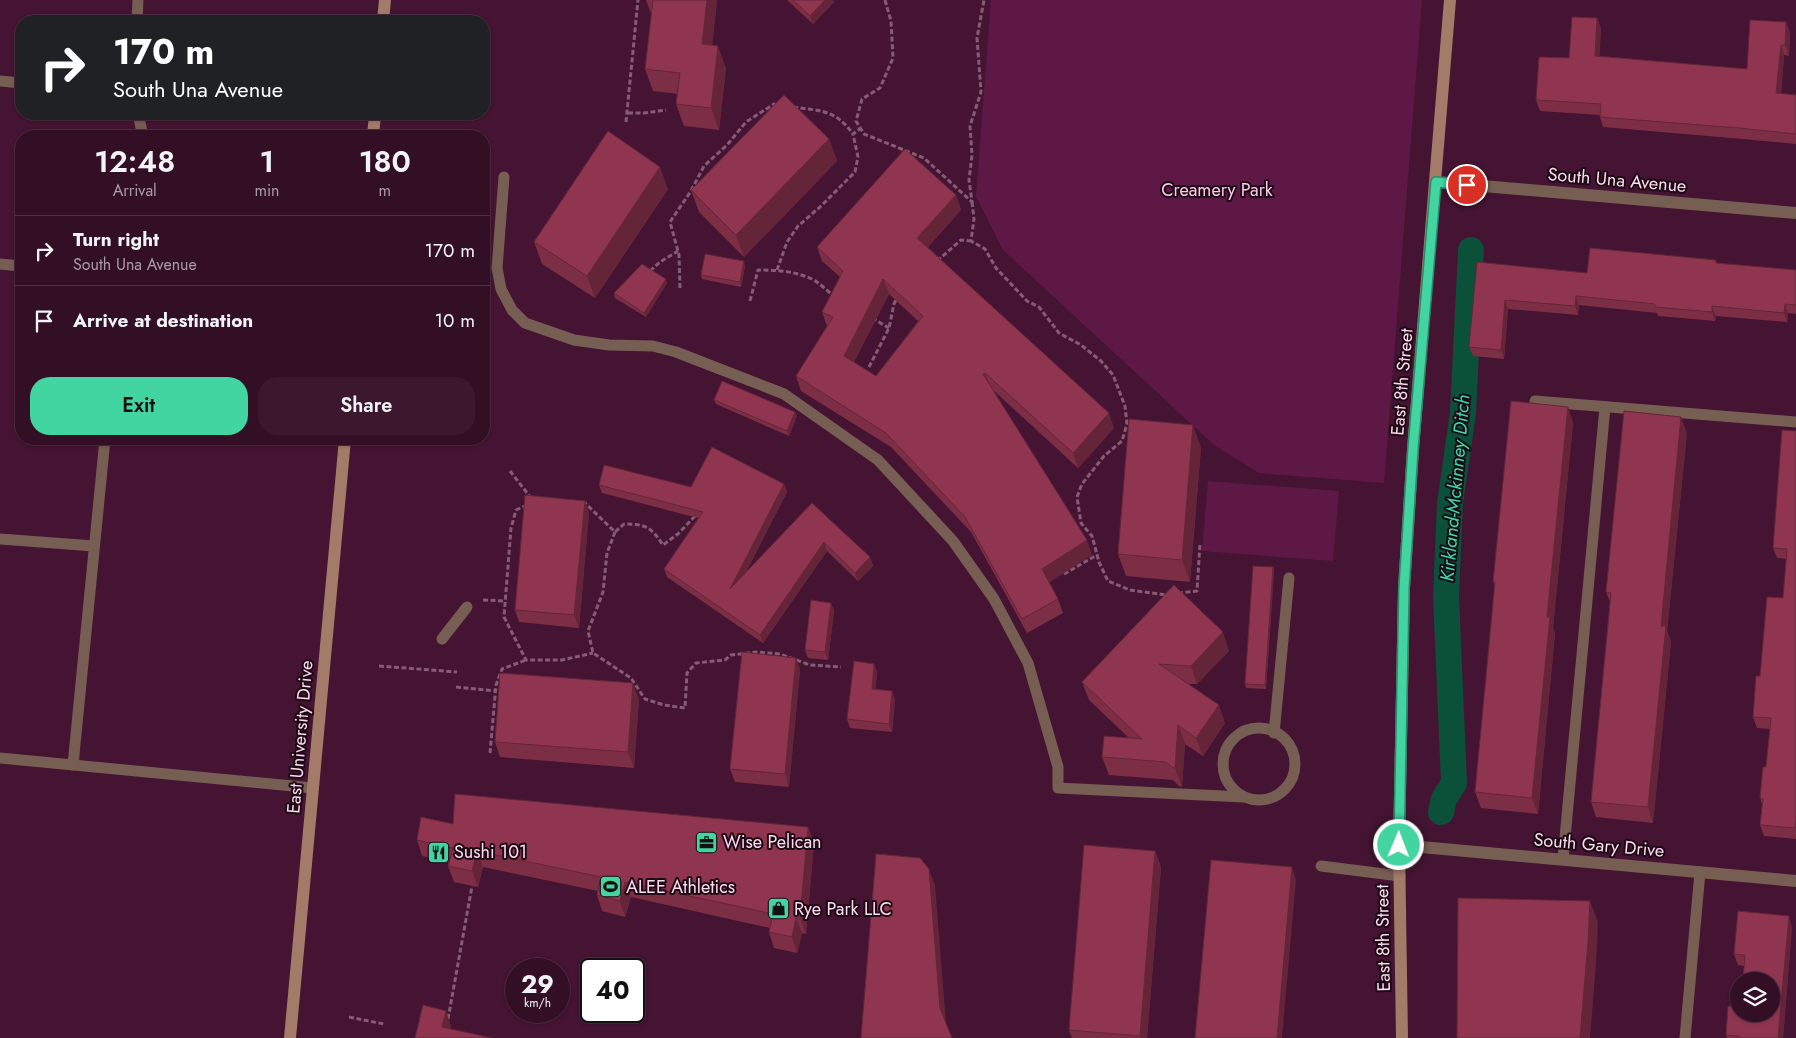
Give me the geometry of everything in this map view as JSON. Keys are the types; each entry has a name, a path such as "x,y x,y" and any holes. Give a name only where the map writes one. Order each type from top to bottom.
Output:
{"street":[{"path":"384,15 385,0"},
{"name":"East 8th Street","path":"1402,1038 1399,845 1404,588 1413,449 1450,0"},
{"name":"South Una Avenue","path":"1436,182 1796,213"},
{"name":"East University Drive","path":"290,1038 344,445"},
{"name":"South Gary Drive","path":"1399,845 1796,881"}],"lane":[{"path":"137,15 138,0"},
{"path":"0,80 15,82"},
{"path":"504,177 497,268 501,289 512,310 525,323 574,340 609,345 653,346 676,352 784,394 878,460 953,541 994,599 1028,663 1058,767 1058,788 1243,797 1265,800 1276,796 1285,789 1291,779 1294,768 1293,756 1289,745 1281,736 1259,728 1236,736 1228,745 1223,769 1230,785 1243,797"},
{"path":"0,264 15,265"},
{"path":"1535,401 1796,422"},
{"path":"1563,859 1604,407"},
{"path":"73,765 104,445"},
{"path":"0,539 94,546"},
{"path":"1274,733 1289,578"},
{"path":"442,639 467,607"},
{"path":"0,758 313,788"},
{"path":"1321,866 1400,876"},
{"path":"1685,1038 1700,872"}],"path":[{"path":"626,122 638,0"},
{"path":"885,0 891,21 893,58 880,88 862,99 856,121 864,134 924,158 972,202"},
{"path":"971,241 974,219 969,180 972,155 970,126 981,92 978,38 984,0"},
{"path":"680,288 678,251 670,222 692,191 704,166 727,145 746,122 774,104 782,106"},
{"path":"778,270 787,242 798,226 855,172 858,157 853,134 844,121 827,112 791,107"},
{"path":"628,113 666,110"},
{"path":"853,134 861,128"},
{"path":"932,266 961,240 971,241 984,249 996,268 1027,301 1039,307 1059,333 1081,345 1101,361 1113,375 1126,406 1127,424 1122,441 1104,456 1082,484 1077,497 1081,523 1092,536 1097,555 1108,581 1130,590 1165,595 1197,591 1200,544"},
{"path":"648,272 678,251"},
{"path":"750,301 758,270 778,270 797,273 814,280 838,298"},
{"path":"869,367 889,328 894,304 898,297"},
{"path":"864,313 889,328"},
{"path":"510,471 534,502 516,510 511,528 504,617 526,660"},
{"path":"578,502 585,504 615,532"},
{"path":"698,511 694,518 679,533 663,545 654,531 639,524 624,524 615,532 607,553 603,592 588,630 593,653 631,678 645,699 664,705 685,708 687,674 696,663 725,660 731,655 757,652 780,654 810,665 841,667"},
{"path":"1064,574 1097,555"},
{"path":"477,599 505,601"},
{"path":"490,753 495,691 502,669 526,660 562,660 593,653"},
{"path":"378,666 457,672"},
{"path":"456,687 495,691"},
{"path":"447,1022 472,886"},
{"path":"349,1018 384,1024"}],"green space":[{"name":"Creamery Park","path":"991,0 1422,0 1384,483 1259,473 1214,445 1003,250 976,196"},
{"path":"1208,481 1339,491 1333,561 1202,551"}],"building":[{"path":"653,0 707,0 702,44 718,46 711,108 676,104 680,73 645,69"},
{"path":"793,0 825,0 810,16"},
{"path":"1572,17 1597,18 1595,56 1747,69 1750,20 1786,22 1785,45 1781,45 1776,93 1796,95 1796,134 1600,117 1601,104 1536,100 1539,57 1569,58"},
{"path":"784,95 829,139 736,235 691,190"},
{"path":"608,131 660,167 587,276 534,242"},
{"path":"905,149 956,195 917,238 1109,413 1073,453 985,373 983,374 1087,540 1042,569 1058,599 1022,619 965,517 886,433 796,376 833,317 822,312 843,271 817,247","holes":["883,279 923,316 876,376 844,356"]},
{"path":"1590,248 1716,260 1716,263 1796,270 1796,305 1785,304 1784,313 1712,306 1712,312 1655,307 1655,304 1576,296 1575,306 1505,300 1501,350 1469,347 1477,262 1587,273"},
{"path":"705,254 744,261 740,282 701,275"},
{"path":"642,264 666,279 644,313 614,293"},
{"path":"722,381 795,412 787,431 714,400"},
{"path":"1511,401 1568,407 1547,617 1550,617 1532,798 1475,792"},
{"path":"1624,411 1681,417 1661,626 1666,626 1648,807 1591,802 1611,593 1606,592"},
{"path":"1129,419 1193,425 1182,560 1118,554"},
{"path":"1782,430 1796,431 1795,828 1760,825 1763,799 1760,798 1763,767 1766,767 1771,718 1753,717 1756,676 1760,676 1767,597 1783,598 1787,549 1773,548"},
{"path":"712,447 784,484 730,589 812,503 870,557 855,573 824,542 760,635 664,569 703,512 599,485 604,465 691,487"},
{"path":"525,495 585,501 574,615 515,610"},
{"path":"1253,566 1273,567 1265,685 1245,684"},
{"path":"1174,585 1223,632 1191,666 1159,664 1219,705 1196,738 1178,725 1175,768 1166,762 1102,757 1104,736 1142,739 1082,682"},
{"path":"811,600 831,603 825,652 805,650"},
{"path":"742,652 796,658 785,774 730,769"},
{"path":"854,661 874,664 872,689 892,691 889,724 847,719"},
{"path":"500,673 633,683 628,752 495,742"},
{"path":"455,794 808,827 800,918 796,918 792,937 769,932 773,914 625,882 620,901 597,895 601,877 477,851 472,871 448,866 453,848 417,840 421,817 453,824"},
{"path":"1084,845 1155,851 1140,1036 1069,1030"},
{"path":"876,854 920,858 929,869 940,1008 952,1038 861,1038"},
{"path":"1211,860 1292,867 1277,1038 1195,1038"},
{"path":"1458,898 1590,901 1580,1038 1457,1038"},
{"path":"1738,911 1789,916 1780,1016 1780,972 1744,972 1745,955 1734,954"},
{"path":"423,1005 446,1011 442,1027 492,1038 415,1038"},
{"path":"1728,1006 1730,1006 1730,1022 1779,1022 1778,1038 1739,1038 1739,1036 1726,1035"}],"waterway":[{"name":"Kirkland-Mckinney Ditch","path":"1441,812 1444,799 1454,783 1446,596 1450,503 1463,413 1471,250"}],"place":[{"name":"Wise Pelican","path":"707,842"},
{"name":"Sushi 101","path":"438,852"},
{"name":"ALEE Athletics","path":"610,887"},
{"name":"Rye Park LLC","path":"778,909"}],"route":[{"path":"1399,845 1404,588 1413,449 1436,182 1467,185"}]}
